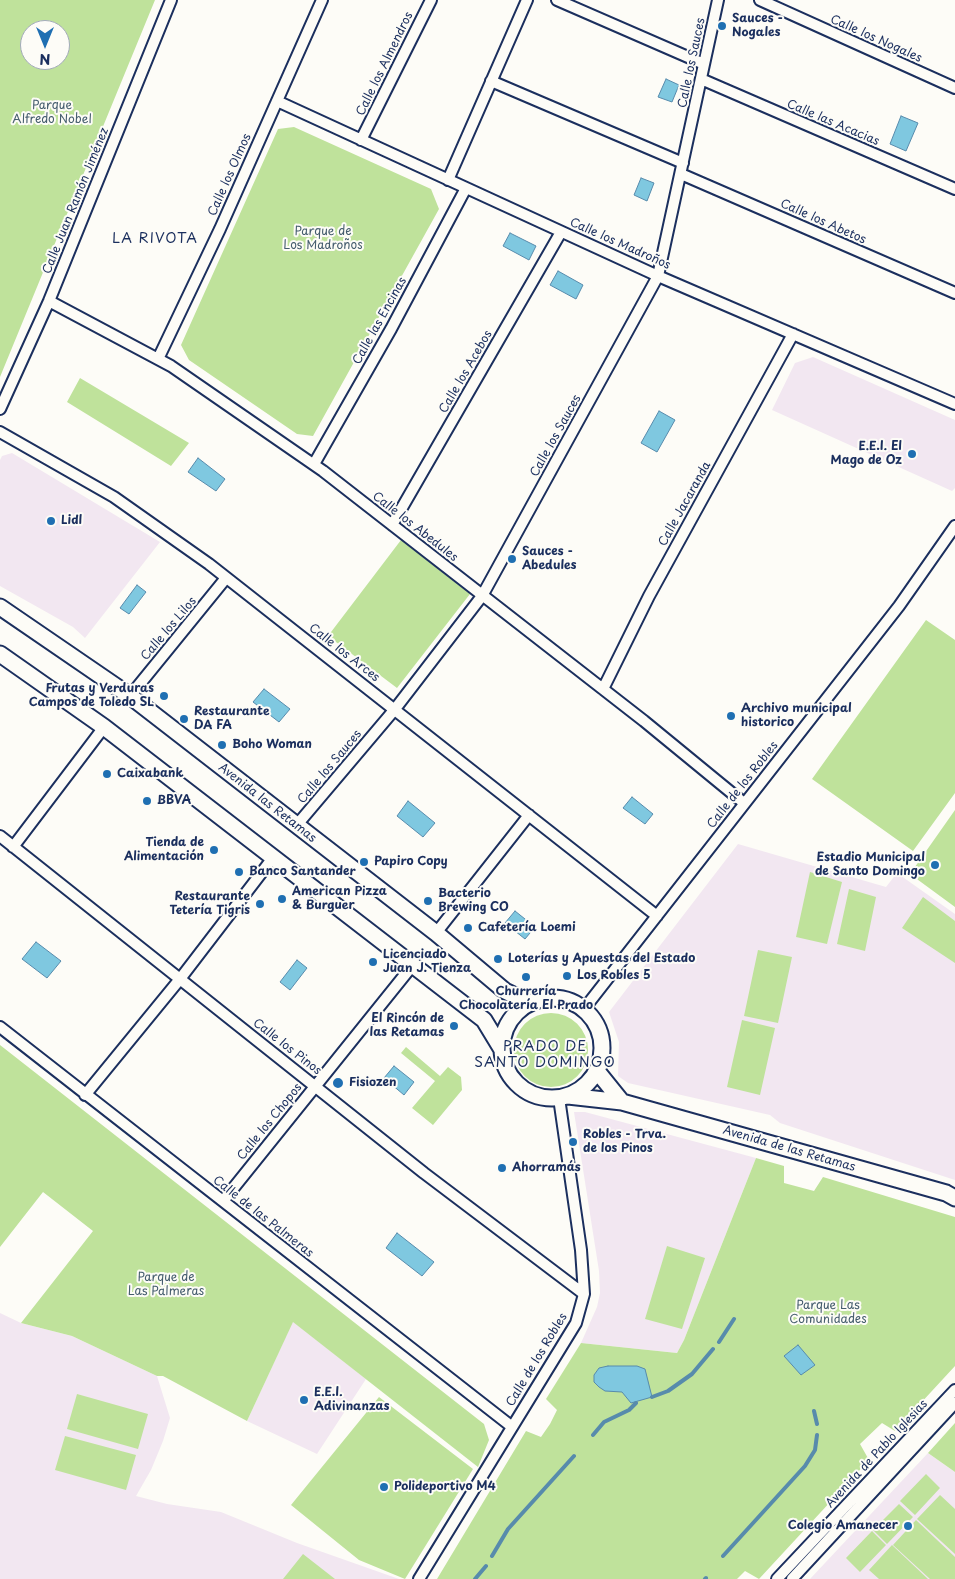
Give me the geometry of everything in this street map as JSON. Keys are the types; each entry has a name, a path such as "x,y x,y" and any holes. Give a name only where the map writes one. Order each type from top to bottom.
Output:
{"street":[{"name":"Calle Juan Ramón Jiménez","path":"0,409 49,301 172,0"},
{"name":"Calle los Olmos","path":"158,359 166,346 322,0"},
{"name":"Calle los Almendros","path":"361,140 431,0"},
{"path":"448,180 527,0"},
{"path":"556,0 704,64"},
{"name":"Calle los Sauces","path":"296,826 395,709 482,596 658,276 718,0"},
{"name":"Calle los Nogales","path":"760,0 955,88"},
{"name":"Calle las Acacias","path":"701,79 955,189"},
{"path":"491,81 683,163"},
{"name":"Calle los Madroños","path":"277,101 658,276 955,404"},
{"name":"Calle los Abetos","path":"681,174 955,293"},
{"name":"Calle las Encinas","path":"314,464 391,329 466,188"},
{"name":"Calle los Acebos","path":"392,525 561,232"},
{"name":"Calle los Abedules","path":"49,301 171,366 314,464 603,689 744,803"},
{"name":"Calle Jacaranda","path":"603,689 649,596 793,334"},
{"name":"Calle los Arces","path":"0,432 114,497 226,578 657,916"},
{"name":"Calle de los Robles","path":"584,1009 899,606 955,526"},
{"name":"Calle los Lilos","path":"130,696 226,578"},
{"name":"Avenida las Retamas","path":"0,607 130,696 436,933 505,991 530,1003"},
{"path":"0,654 104,727 484,1020 501,1048"},
{"path":"14,846 104,727"},
{"path":"436,933 529,816"},
{"name":"Calle los Pinos","path":"0,836 424,1172 584,1294"},
{"path":"85,1095 180,979 272,858"},
{"name":"Calle los Chopos","path":"223,1201 412,966"},
{"path":"544,998 558,998 572,1002 584,1009 595,1022 601,1038 602,1055 597,1071 585,1086 563,1097 543,1098 529,1093 517,1085 504,1064 501,1048 503,1034 509,1021 518,1010 544,998"},
{"name":"Calle de las Palmeras","path":"0,1027 511,1426"},
{"path":"597,1071 622,1102"},
{"name":"Calle de los Robles","path":"420,1579 511,1426 576,1323 584,1294 581,1250 563,1097"},
{"name":"Avenida de las Retamas","path":"563,1097 622,1102 946,1193 955,1198"},
{"name":"Avenida de Pablo Iglesias","path":"777,1579 955,1390"},
{"name":"Avenida de Pablo Iglesias","path":"792,1579 955,1403"}],"shaded area":[{"name":"E.E.I. El Mago de Oz","path":"813,357 955,420 955,488 952,491 772,410 795,363"},
{"path":"12,453 160,542 85,638 73,627 0,586 0,460 2,456"},
{"path":"738,844 886,887 897,873 955,914 955,1180 780,1123 770,1115 628,1083 618,1076 619,1042 609,1012"},
{"path":"574,1112 585,1112 756,1158 684,1340 677,1353 581,1343 597,1307 600,1293 599,1271"},
{"path":"0,1313 21,1323 72,1336 157,1376 170,1418 151,1470 136,1496 167,1504 221,1512 297,1543 399,1579 0,1579"},
{"name":"E.E.I. Adivinanzas","path":"293,1321 366,1379 317,1454 247,1421"},
{"name":"Colegio Amanecer","path":"928,1453 955,1472 955,1579 810,1579"}],"green space":[{"name":"Parque Alfredo Nobel","path":"0,0 155,0 0,377"},
{"name":"Parque de Los Madroños","path":"294,127 431,189 439,209 313,436 297,434 189,360 181,345 278,129"},
{"path":"80,378 189,443 171,466 67,402"},
{"path":"401,540 470,594 397,688 328,636"},
{"path":"926,620 955,640 955,793 913,851 812,779"},
{"name":"Estadio Municipal de Santo Domingo","path":"955,810 955,907 910,874"},
{"path":"810,872 842,882 827,944 796,937"},
{"path":"849,889 876,897 865,951 837,944"},
{"path":"923,897 955,921 955,963 902,928"},
{"path":"758,950 792,957 778,1023 744,1016"},
{"path":"551,1013 572,1019 582,1029 588,1050 582,1071 572,1081 551,1087 530,1081 520,1071 514,1050 520,1029 530,1019"},
{"path":"742,1020 775,1028 760,1095 727,1087"},
{"name":"Parque de Las Palmeras","path":"0,1045 484,1424 489,1440 478,1467 293,1322 247,1421 163,1376 157,1376 72,1336 21,1323 93,1231 43,1192 0,1247"},
{"path":"406,1047 440,1076 448,1067 461,1077 462,1090 433,1125 412,1108 435,1081 401,1053"},
{"name":"Parque Las Comunidades","path":"756,1158 784,1166 784,1183 814,1191 823,1177 955,1217 955,1366 895,1431 882,1423 860,1444 869,1460 759,1579 745,1571 737,1579 437,1579 526,1431 541,1437 550,1424 557,1410 546,1399 581,1343 677,1353 684,1340"},
{"path":"667,1246 705,1258 682,1329 645,1319"},
{"path":"77,1394 148,1414 138,1449 67,1429"},
{"name":"Polideportivo M4","path":"379,1397 473,1469 405,1579 359,1560 291,1505"},
{"path":"955,1423 955,1472 928,1453"},
{"path":"65,1436 136,1455 126,1490 55,1470"},
{"path":"926,1474 940,1488 915,1515 900,1501"},
{"path":"940,1495 955,1509 955,1554 917,1519"},
{"path":"899,1504 913,1517 887,1544 873,1530"},
{"path":"916,1520 955,1557 955,1579 930,1579 893,1545"},
{"path":"872,1531 886,1545 860,1572 846,1558"},
{"path":"892,1545 928,1579 879,1579 869,1570"},
{"path":"303,1554 335,1579 283,1579"}],"water":[{"path":"666,79 679,85 672,102 658,97"},
{"path":"901,116 918,123 906,151 890,144"},
{"path":"641,178 654,183 647,201 634,195"},
{"path":"510,233 536,246 529,260 503,246"},
{"path":"558,271 583,285 576,299 550,285"},
{"path":"659,411 675,420 657,452 641,443"},
{"path":"198,458 225,479 216,491 188,472"},
{"path":"137,585 146,592 129,614 120,608"},
{"path":"264,689 290,709 279,722 253,702"},
{"path":"632,797 653,814 645,824 623,808"},
{"path":"408,801 435,823 423,837 397,816"},
{"path":"515,911 535,927 525,939 505,923"},
{"path":"36,942 61,961 47,978 22,959"},
{"path":"297,960 307,968 290,990 280,982"},
{"path":"394,1066 414,1082 404,1095 384,1078"},
{"path":"397,1233 434,1262 422,1276 386,1248"},
{"path":"798,1345 815,1365 801,1375 784,1356"},
{"path":"608,1366 637,1366 645,1369 652,1397 631,1403 622,1392 605,1391 599,1387 594,1382 594,1375 599,1368"}],"waterway":[{"path":"719,1342 734,1319"},
{"path":"652,1397 668,1391 692,1374 713,1349"},
{"path":"593,1435 604,1422 629,1410 636,1403"},
{"path":"814,1411 817,1424"},
{"path":"723,1556 805,1466 815,1450 817,1435"},
{"path":"492,1556 508,1529 574,1456"},
{"path":"475,1579 486,1566"}],"place":[{"name":"Sauces - Nogales","path":"722,26"},
{"name":"E.E.I. El Mago de Oz","path":"912,454"},
{"name":"Lidl","path":"51,521"},
{"name":"Sauces - Abedules","path":"512,559"},
{"name":"Frutas y Verduras Campos de Toledo SL","path":"164,696"},
{"name":"Archivo municipal historico","path":"731,716"},
{"name":"Restaurante DA FA","path":"184,719"},
{"name":"Boho Woman","path":"222,745"},
{"name":"Caixabank","path":"107,774"},
{"name":"BBVA","path":"147,801"},
{"name":"Tienda de Alimentación","path":"214,850"},
{"name":"Papiro Copy","path":"364,862"},
{"name":"Estadio Municipal de Santo Domingo","path":"935,865"},
{"name":"Banco Santander","path":"239,872"},
{"name":"American Pizza & Burguer","path":"282,899"},
{"name":"Bacterio Brewing CO","path":"428,901"},
{"name":"Restaurante Tetería Tigris","path":"260,904"},
{"name":"Cafetería Loemi","path":"468,928"},
{"name":"Loterías y Apuestas del Estado","path":"498,959"},
{"name":"Licenciado Juan J. Tienza","path":"373,962"},
{"name":"Los Robles 5","path":"567,976"},
{"name":"Churrería Chocolatería El Prado","path":"526,977"},
{"name":"El Rincón de las Retamas","path":"454,1026"},
{"name":"Fisiozen","path":"338,1083"},
{"name":"Robles - Trva. de los Pinos","path":"573,1142"},
{"name":"Ahorramás","path":"502,1168"},
{"name":"E.E.I. Adivinanzas","path":"304,1400"},
{"name":"Polideportivo M4","path":"384,1487"},
{"name":"Colegio Amanecer","path":"908,1526"}],"district":[{"name":"LA RIVOTA","path":"155,239"},
{"name":"PRADO DE SANTO DOMINGO","path":"545,1056"}]}
